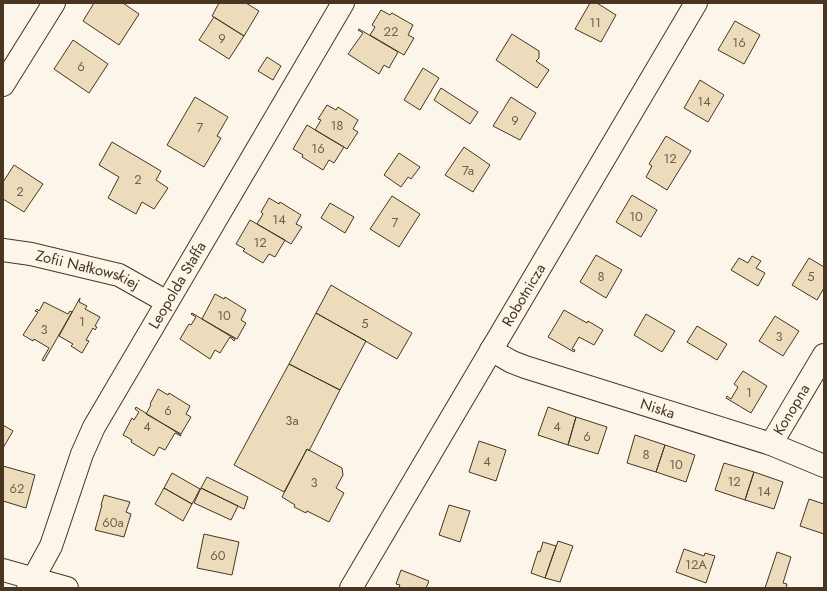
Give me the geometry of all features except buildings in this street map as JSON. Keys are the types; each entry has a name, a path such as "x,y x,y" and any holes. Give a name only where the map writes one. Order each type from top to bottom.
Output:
{"street":[{"path":"3,85 54,3"},
{"name":"Leopolda Staffa","path":"31,583 51,546 88,440 167,302 343,3"},
{"name":"Robotnicza","path":"351,588 696,3"},
{"name":"Zofii Nałkowskiej","path":"3,250 31,254 119,275 167,302"},
{"name":"Niska","path":"491,350 512,362 539,372 771,444 824,466"},
{"name":"Konopna","path":"771,444 824,354"},
{"path":"3,570 31,583 67,588"}]}
